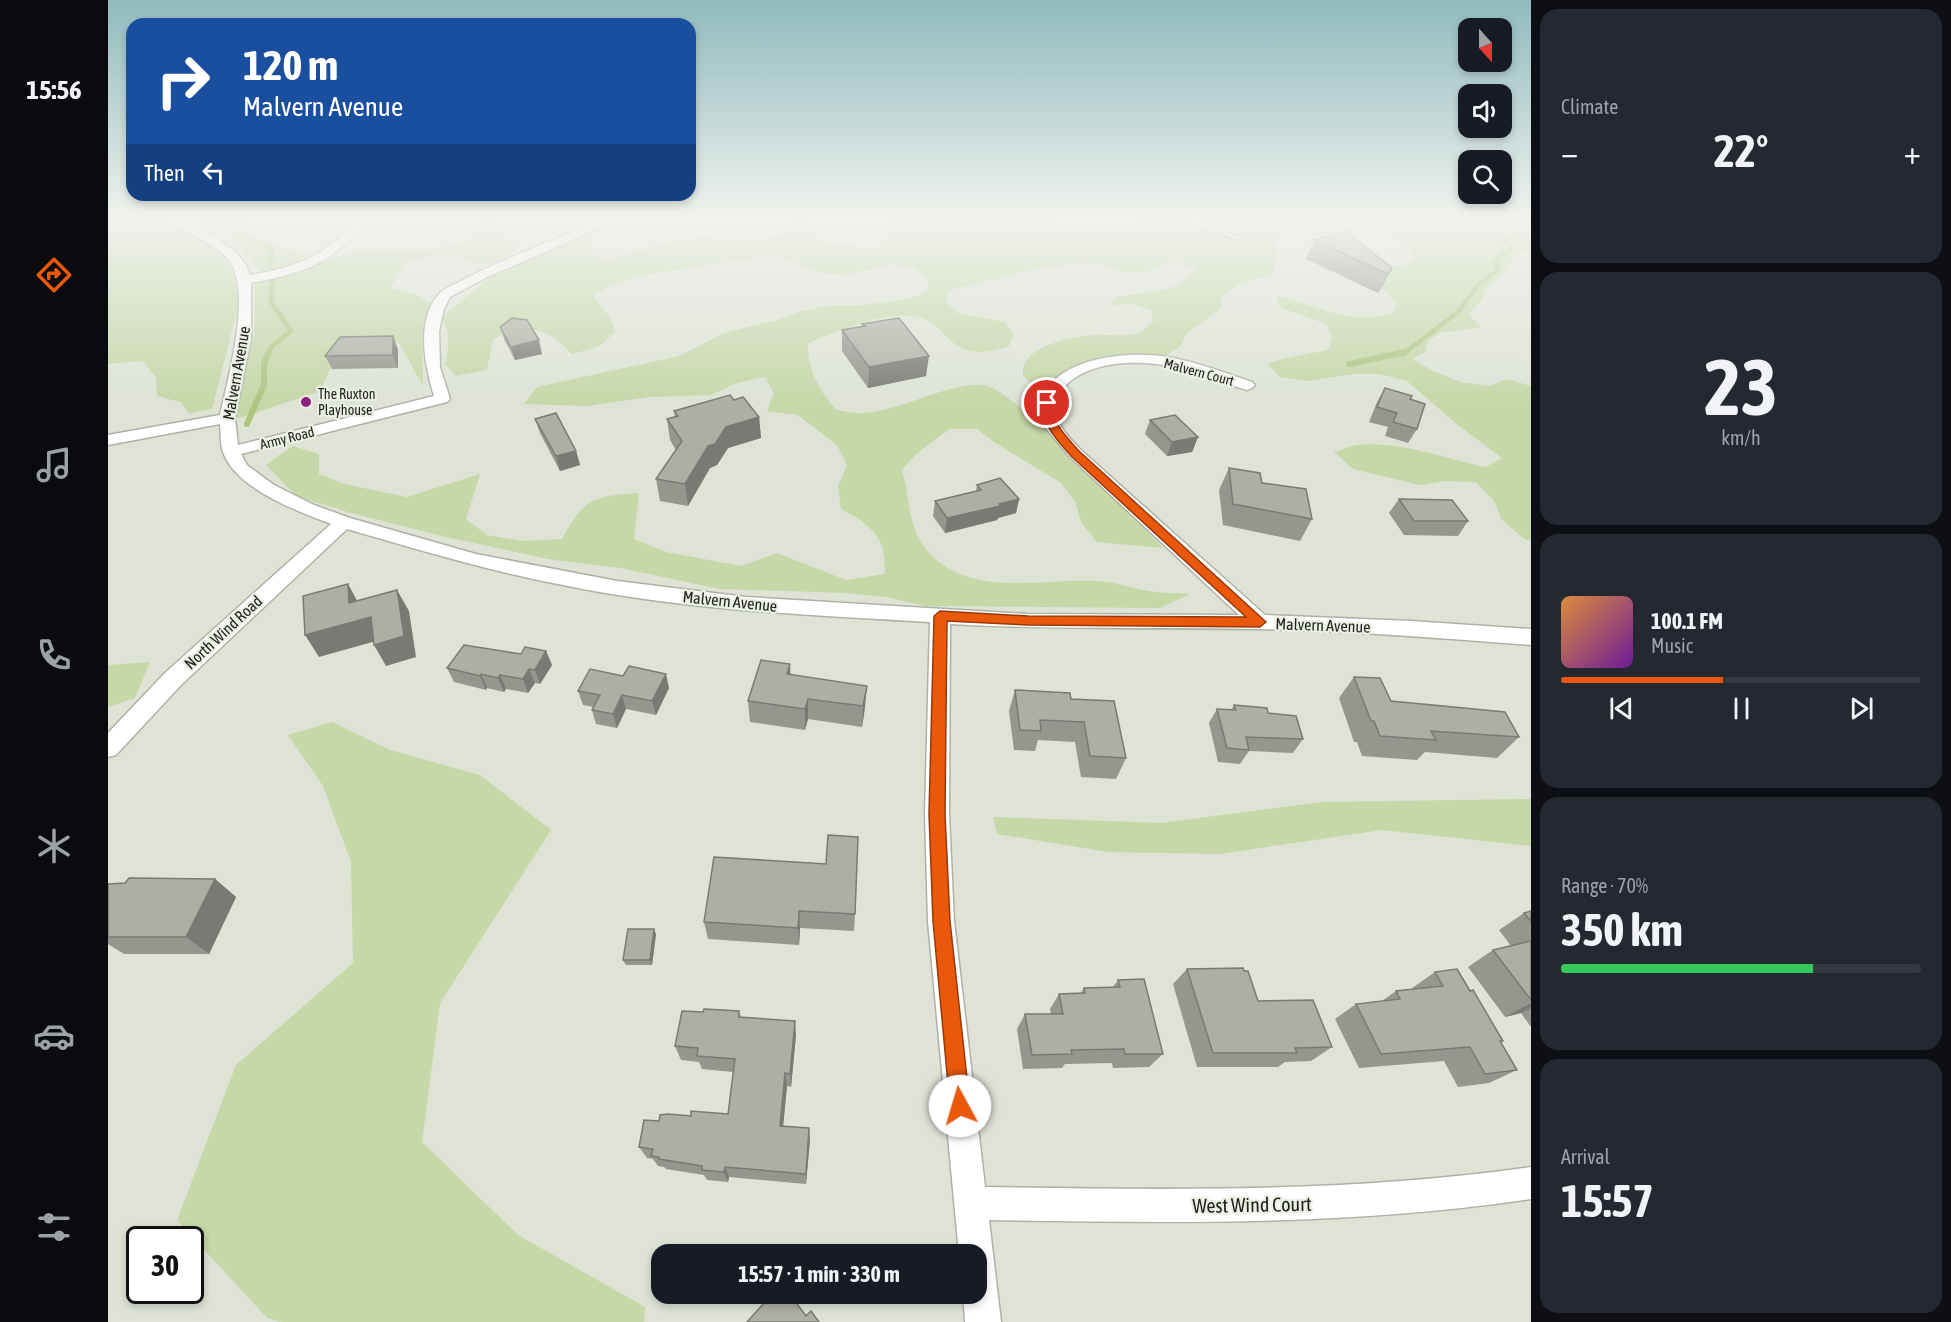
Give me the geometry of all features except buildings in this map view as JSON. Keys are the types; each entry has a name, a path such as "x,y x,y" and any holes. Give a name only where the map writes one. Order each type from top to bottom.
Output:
{"street":[{"name":"Malvern Avenue","path":"245,281 244,339 227,418 231,452 241,468 268,489 308,509 344,522 476,560 617,588 812,609 1028,621 1260,622 1411,628 1531,637"},
{"name":"Army Road","path":"231,452 442,399 433,367 432,331 438,309 446,295 471,281"},
{"name":"Malvern Court","path":"1247,385 1170,362 1146,359 1116,361 1091,366 1070,374 1059,382 1047,403 1047,415 1055,431 1075,453 1260,622"},
{"path":"108,440 227,418"},
{"name":"North Wind Road","path":"108,748 172,679 344,522"},
{"path":"940,616 937,814 941,921 983,1322"},
{"name":"West Wind Court","path":"972,1203 1279,1206 1383,1202 1465,1194 1531,1183"}],"green space":[{"path":"108,281 235,281 238,307 212,409 189,413 180,402 157,396 156,377 142,361 108,364"},
{"path":"265,281 395,281 390,289 417,294 432,305 422,334 423,386 399,343 343,340 320,391 240,418 232,414 254,337 255,284"},
{"path":"486,281 623,281 593,295 611,319 615,332 600,346 572,354 553,337 544,333 536,330 517,331 493,339 487,370 456,376 445,364 448,340 447,329 442,317"},
{"path":"928,281 989,281 947,291 947,302 958,313 1005,322 1013,334 1009,346 983,352 968,351 953,343 930,322 912,316 882,318 834,333 808,343 808,353 815,379 836,410 854,413 879,411 955,388 984,385 999,392 1046,431 1163,548 1097,542 1081,522 1075,501 1061,483 977,429 949,429 916,454 902,470 915,530 925,548 943,565 964,576 986,581 1010,583 1108,582 1149,591 1190,594 1160,608 925,606 886,597 846,593 720,589 620,568 548,559 351,513 296,496 266,465 293,446 319,454 319,474 344,484 407,497 480,474 466,519 487,535 522,541 562,539 577,515 592,502 611,496 639,493 634,539 666,552 741,566 777,553 846,580 885,574 885,561 880,541 869,527 841,509 838,486 847,465 837,445 798,415 767,411 774,393 765,377 736,383 711,395 649,397 586,406 524,404 537,387 679,356 724,333 778,320 801,311 826,306 854,306 908,299 928,291"},
{"path":"1184,281 1251,281 1226,292 1221,298 1221,308 1185,335 1181,346 1167,355 1089,362 1070,369 1039,389 1023,376 1024,364 1030,356 1057,342 1078,337 1126,335 1142,331 1153,322 1151,310 1130,303 1109,306 1116,297 1160,291"},
{"path":"1382,281 1495,281 1485,289 1483,298 1469,315 1481,327 1440,333 1428,341 1426,352 1412,359 1460,382 1489,386 1507,379 1531,386 1531,541 1526,540 1502,520 1494,501 1476,482 1445,481 1420,485 1353,469 1334,452 1357,445 1388,445 1486,467 1502,458 1458,425 1407,381 1379,374 1354,374 1307,381 1280,377 1267,364 1329,349 1332,336 1326,324 1279,307 1277,296 1346,316 1375,317 1391,314 1397,305 1380,284"},
{"path":"150,662 135,698 108,707 108,665"},
{"path":"332,722 390,750 480,775 551,830 440,1003 422,1142 518,1235 645,1307 644,1322 282,1322 267,1318 204,1249 204,1226 183,1226 177,1220 236,1065 353,963 351,862 323,786 288,735"},
{"path":"1531,799 1531,846 1382,830 1220,854 1108,852 997,834 993,817 1161,823 1323,802"}],"waterway":[{"path":"269,352 272,346 291,331 271,302 272,281"},
{"path":"1403,354 1457,313 1483,281"},
{"path":"247,424 264,385 264,363 269,352"},
{"path":"1349,364 1405,352"}],"place":[{"name":"The Ruxton Playhouse","path":"306,402"}],"route":[{"path":"960,1106 941,921 937,814 940,616 1028,621 1260,622 1152,526 1075,453 1055,431 1047,415 1047,403"}]}
